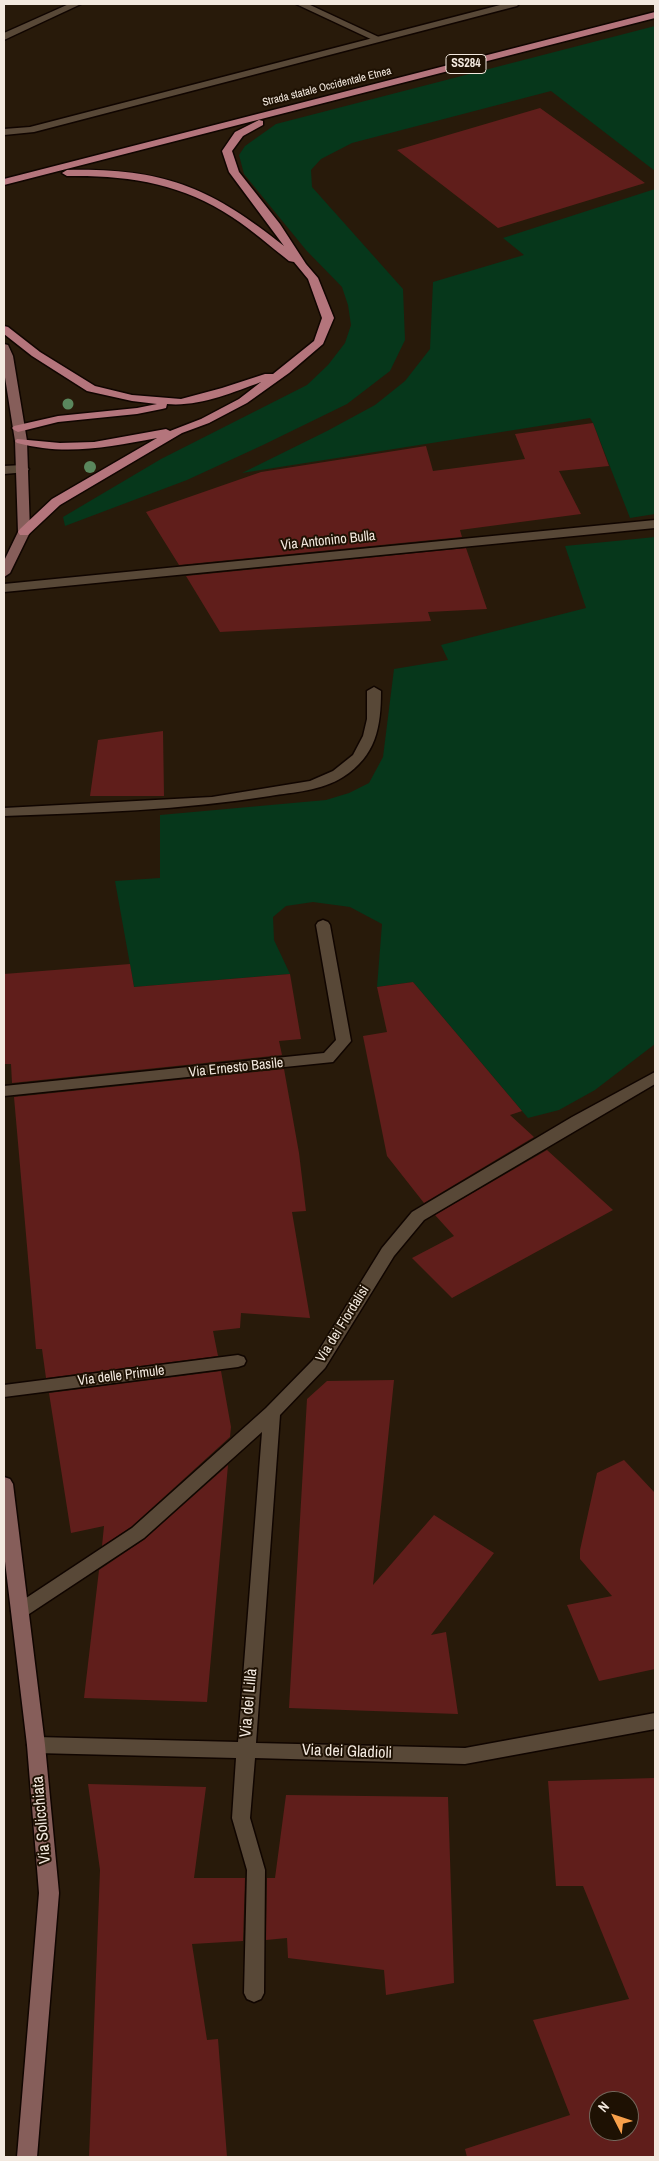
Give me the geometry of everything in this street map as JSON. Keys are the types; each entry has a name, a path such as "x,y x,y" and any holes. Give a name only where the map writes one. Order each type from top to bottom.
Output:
{"main road":[{"name":"Strada statale Occidentale Etnea","path":"4,182 655,15"},
{"path":"24,532 56,502 108,470 178,431 205,421 243,401 285,371 319,342 328,318 313,278 302,266 276,226 234,172 227,151 240,134 278,113"},
{"path":"32,175 105,172 156,179 196,191 226,208 302,266"},
{"path":"4,329 36,354 91,389 132,398 181,402"},
{"path":"18,428 58,419 137,411 181,402 226,392 285,371"},
{"path":"22,441 60,446 94,446 178,431"}],"street":[{"path":"4,37 76,4"},
{"path":"301,4 378,39"},
{"path":"4,132 30,130 514,4"},
{"path":"4,347 22,441 24,532 4,574"},
{"path":"4,470 23,469"},
{"name":"Via Antonino Bulla","path":"4,588 655,524"},
{"path":"4,812 212,801 313,785 338,774 358,757 370,736 374,719 374,691"},
{"name":"Via Ernesto Basile","path":"4,1091 328,1058 344,1041 323,925"},
{"name":"Via dei Fiordalisi","path":"20,1611 138,1533 272,1413 319,1364 388,1252 418,1216 577,1121 655,1077"},
{"name":"Via delle Primule","path":"4,1390 238,1361"},
{"name":"Via dei Lillà","path":"254,1993 256,1870 241,1818 272,1413"},
{"name":"Via Solicchiata","path":"4,1484 36,1745 49,1893 27,2157"},
{"name":"Via dei Gladioli","path":"36,1745 466,1756 655,1721"}],"green space":[{"path":"655,26 655,171 551,91 352,143 321,159 311,170 312,187 403,289 405,340 390,371 347,404 263,445 187,480 65,526 63,517 161,459 307,385 328,365 345,343 351,325 348,305 342,287 306,250 244,174 239,155 245,146 276,124"},
{"path":"655,189 655,514 630,518 590,418 242,473 375,405 405,381 430,349 433,282 524,255 503,238"},
{"path":"655,537 655,1044 595,1090 559,1110 528,1118 413,982 377,987 382,924 350,907 313,902 286,906 273,917 274,940 290,974 134,987 115,881 160,878 160,815 326,800 349,793 369,783 383,757 394,669 448,660 441,645 586,608 565,546"}],"building":[{"path":"540,108 645,183 498,228 397,150"},
{"path":"593,423 609,466 559,471 581,514 460,530 462,537 179,565 146,512 261,472 426,446 433,471 525,459 515,434"},
{"path":"466,548 487,609 428,612 431,621 220,632 186,576"},
{"path":"163,731 164,796 90,796 98,740"},
{"path":"130,964 134,987 290,974 301,1039 279,1041 282,1055 12,1083 11,1064 4,1064 4,974"},
{"path":"413,982 522,1111 510,1115 534,1137 424,1203 387,1156 363,1036 387,1032 377,987"},
{"path":"284,1069 299,1153 306,1211 292,1212 310,1318 241,1313 240,1328 213,1331 218,1356 46,1378 42,1349 36,1349 14,1097"},
{"path":"547,1150 613,1210 452,1298 412,1258 454,1236 435,1215"},
{"path":"221,1371 231,1427 230,1437 131,1527 102,1546 104,1526 71,1533 49,1393"},
{"path":"394,1380 373,1585 434,1515 494,1553 431,1635 446,1632 458,1714 289,1708 307,1399 327,1381"},
{"path":"624,1460 655,1493 655,1669 599,1681 567,1605 612,1596 580,1559 580,1550 597,1473"},
{"path":"228,1465 207,1702 84,1698 99,1570 145,1539"},
{"path":"655,1778 655,2157 467,2157 465,2149 570,2115 533,2020 629,1999 583,1886 556,1886 548,1781"},
{"path":"88,1784 206,1787 194,1878 245,1878 243,1941 192,1944 207,2040 218,2039 227,2157 89,2157 100,1870"},
{"path":"286,1795 448,1797 454,1983 386,1995 384,1970 288,1958 287,1938 266,1940 267,1878 275,1878"}]}
